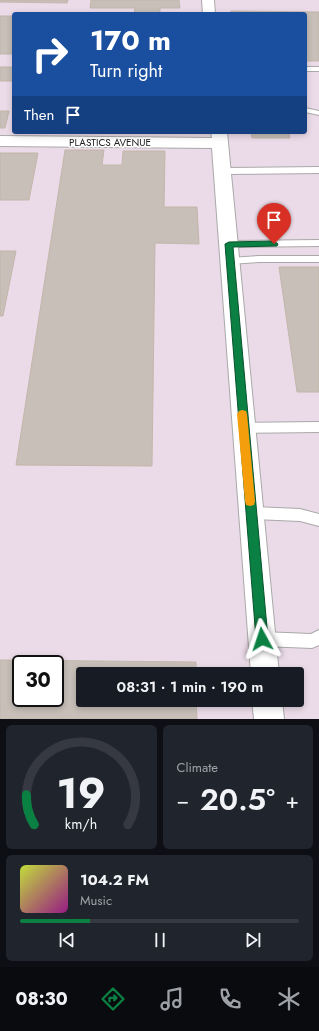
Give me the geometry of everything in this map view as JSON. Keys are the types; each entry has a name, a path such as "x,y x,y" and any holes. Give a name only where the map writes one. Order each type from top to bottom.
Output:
{"street":[{"path":"208,0 209,12"},
{"path":"219,137 264,667"},
{"name":"PLASTICS AVENUE","path":"0,141 219,137"},
{"path":"268,707 269,719"}],"lane":[{"path":"307,69 319,69"},
{"path":"307,110 319,112"},
{"path":"223,171 319,170"},
{"path":"230,253 319,243"},
{"path":"230,253 259,259 319,259"},
{"path":"243,428 319,426"},
{"path":"251,513 300,515 319,520"},
{"path":"262,639 312,642 319,637"}],"shaded area":[{"path":"0,0 319,0 319,719 0,719"}],"building":[{"path":"0,0 68,0 67,3 0,2"},
{"path":"91,0 179,0 180,8 160,8 160,12 134,12 135,8 90,8"},
{"path":"231,11 319,12 319,61 307,61 307,12"},
{"path":"0,16 12,16 12,54 0,54"},
{"path":"0,67 12,67 12,81 0,81"},
{"path":"0,111 9,111 5,128 0,128"},
{"path":"251,134 289,134 290,138 252,138"},
{"path":"65,150 104,150 102,165 122,165 123,151 165,151 164,207 197,207 199,244 155,243 152,466 16,465"},
{"path":"0,153 38,153 29,200 0,200"},
{"path":"0,251 16,251 3,316 0,316"},
{"path":"279,267 319,267 319,392 297,392"},
{"path":"0,660 12,660 12,707 64,707 64,661 196,662 196,667 76,667 76,707 196,707 197,719 0,719"}],"slow traffic":[{"path":"242,414 250,501"}],"route":[{"path":"262,639 229,244 274,244"}]}
